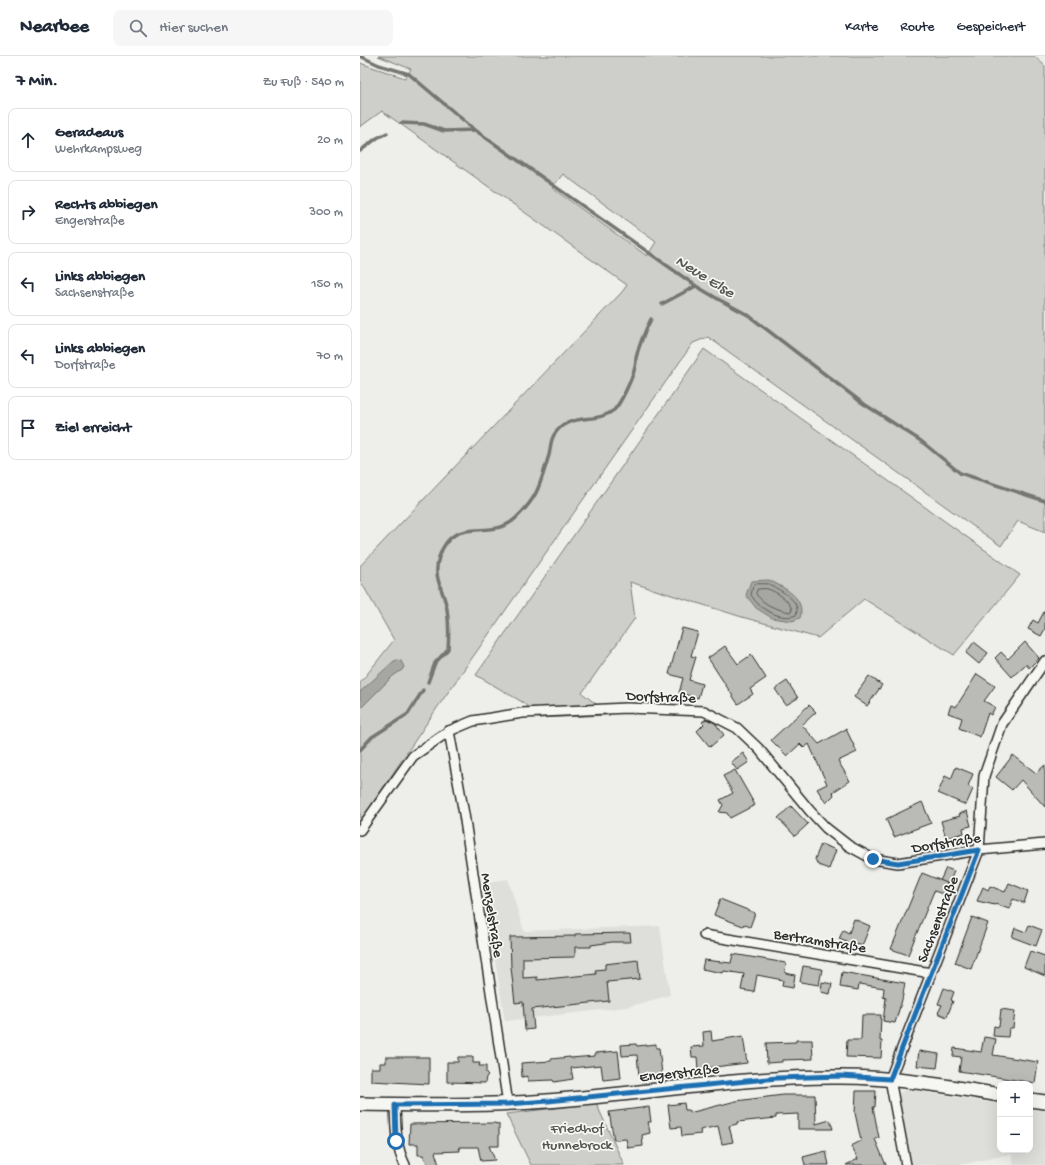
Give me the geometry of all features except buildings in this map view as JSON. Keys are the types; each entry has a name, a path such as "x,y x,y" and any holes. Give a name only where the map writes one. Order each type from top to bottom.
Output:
{"main road":[{"name":"Engerstraße","path":"360,1104 508,1104 777,1078 841,1076 890,1079 953,1086 997,1094"},
{"path":"1033,1100 1045,1102"}],"street":[{"name":"Sachsenstraße","path":"890,1079 979,850 984,776 1002,724 1045,661"},
{"name":"Dorfstraße","path":"360,830 413,756 450,731 473,721 522,713 627,708 704,711 736,728 748,737 826,828 849,846 873,859 898,863 979,850 1045,844"},
{"name":"Menzelstraße","path":"450,731 508,1104"},
{"name":"Bertramstraße","path":"704,935 931,973"},
{"path":"890,1079 906,1165"},
{"path":"395,1105 396,1141 405,1165"}],"shaded area":[{"path":"508,879 524,931 660,926 670,995 627,1007 505,1021 482,883"},
{"path":"906,1089 997,1104 997,1153 1033,1153 1033,1109 1045,1111 1045,1165 1014,1165 1011,1154 959,1165 911,1165 897,1095"}],"green space":[{"path":"378,56 1034,56 1045,66 1045,532 1018,521 1001,546 708,337 693,343 437,708 360,822 360,683 394,640 360,580 360,566 627,285 382,111 360,127 360,63 405,78 411,69","holes":["563,174 656,242 647,256 552,188"]},
{"path":"704,349 1020,575 954,655 864,599 818,638 742,617 630,582 635,618 582,693 610,715 537,718 524,703 476,675"},
{"name":"Friedhof Hunnebrock","path":"596,1103 624,1165 531,1165 506,1114"}],"water":[{"path":"769,580 787,590 797,599 800,604 800,618 792,621 772,618 756,608 746,595 751,581"},
{"path":"394,661 401,661 404,667 402,670 393,676 360,709 360,692"}],"waterway":[{"name":"Neue Else","path":"360,56 379,65 409,74 475,130 696,286 748,315 861,402 921,441 960,473 1045,501"},
{"path":"401,123 424,124 444,131 475,130"},
{"path":"360,151 377,138 387,133"},
{"path":"662,304 696,286"},
{"path":"428,682 435,663 448,649 449,629 447,609 439,584 437,571 439,557 446,543 454,535 463,531 495,528 506,525 524,510 538,489 549,455 552,440 560,428 575,420 599,417 607,414 617,407 632,377 639,348 651,319"},
{"path":"360,750 372,737 408,714 423,690"}],"route":[{"path":"396,1141 395,1105 508,1104 777,1078 841,1076 890,1079 979,850 898,863 873,859"}]}
